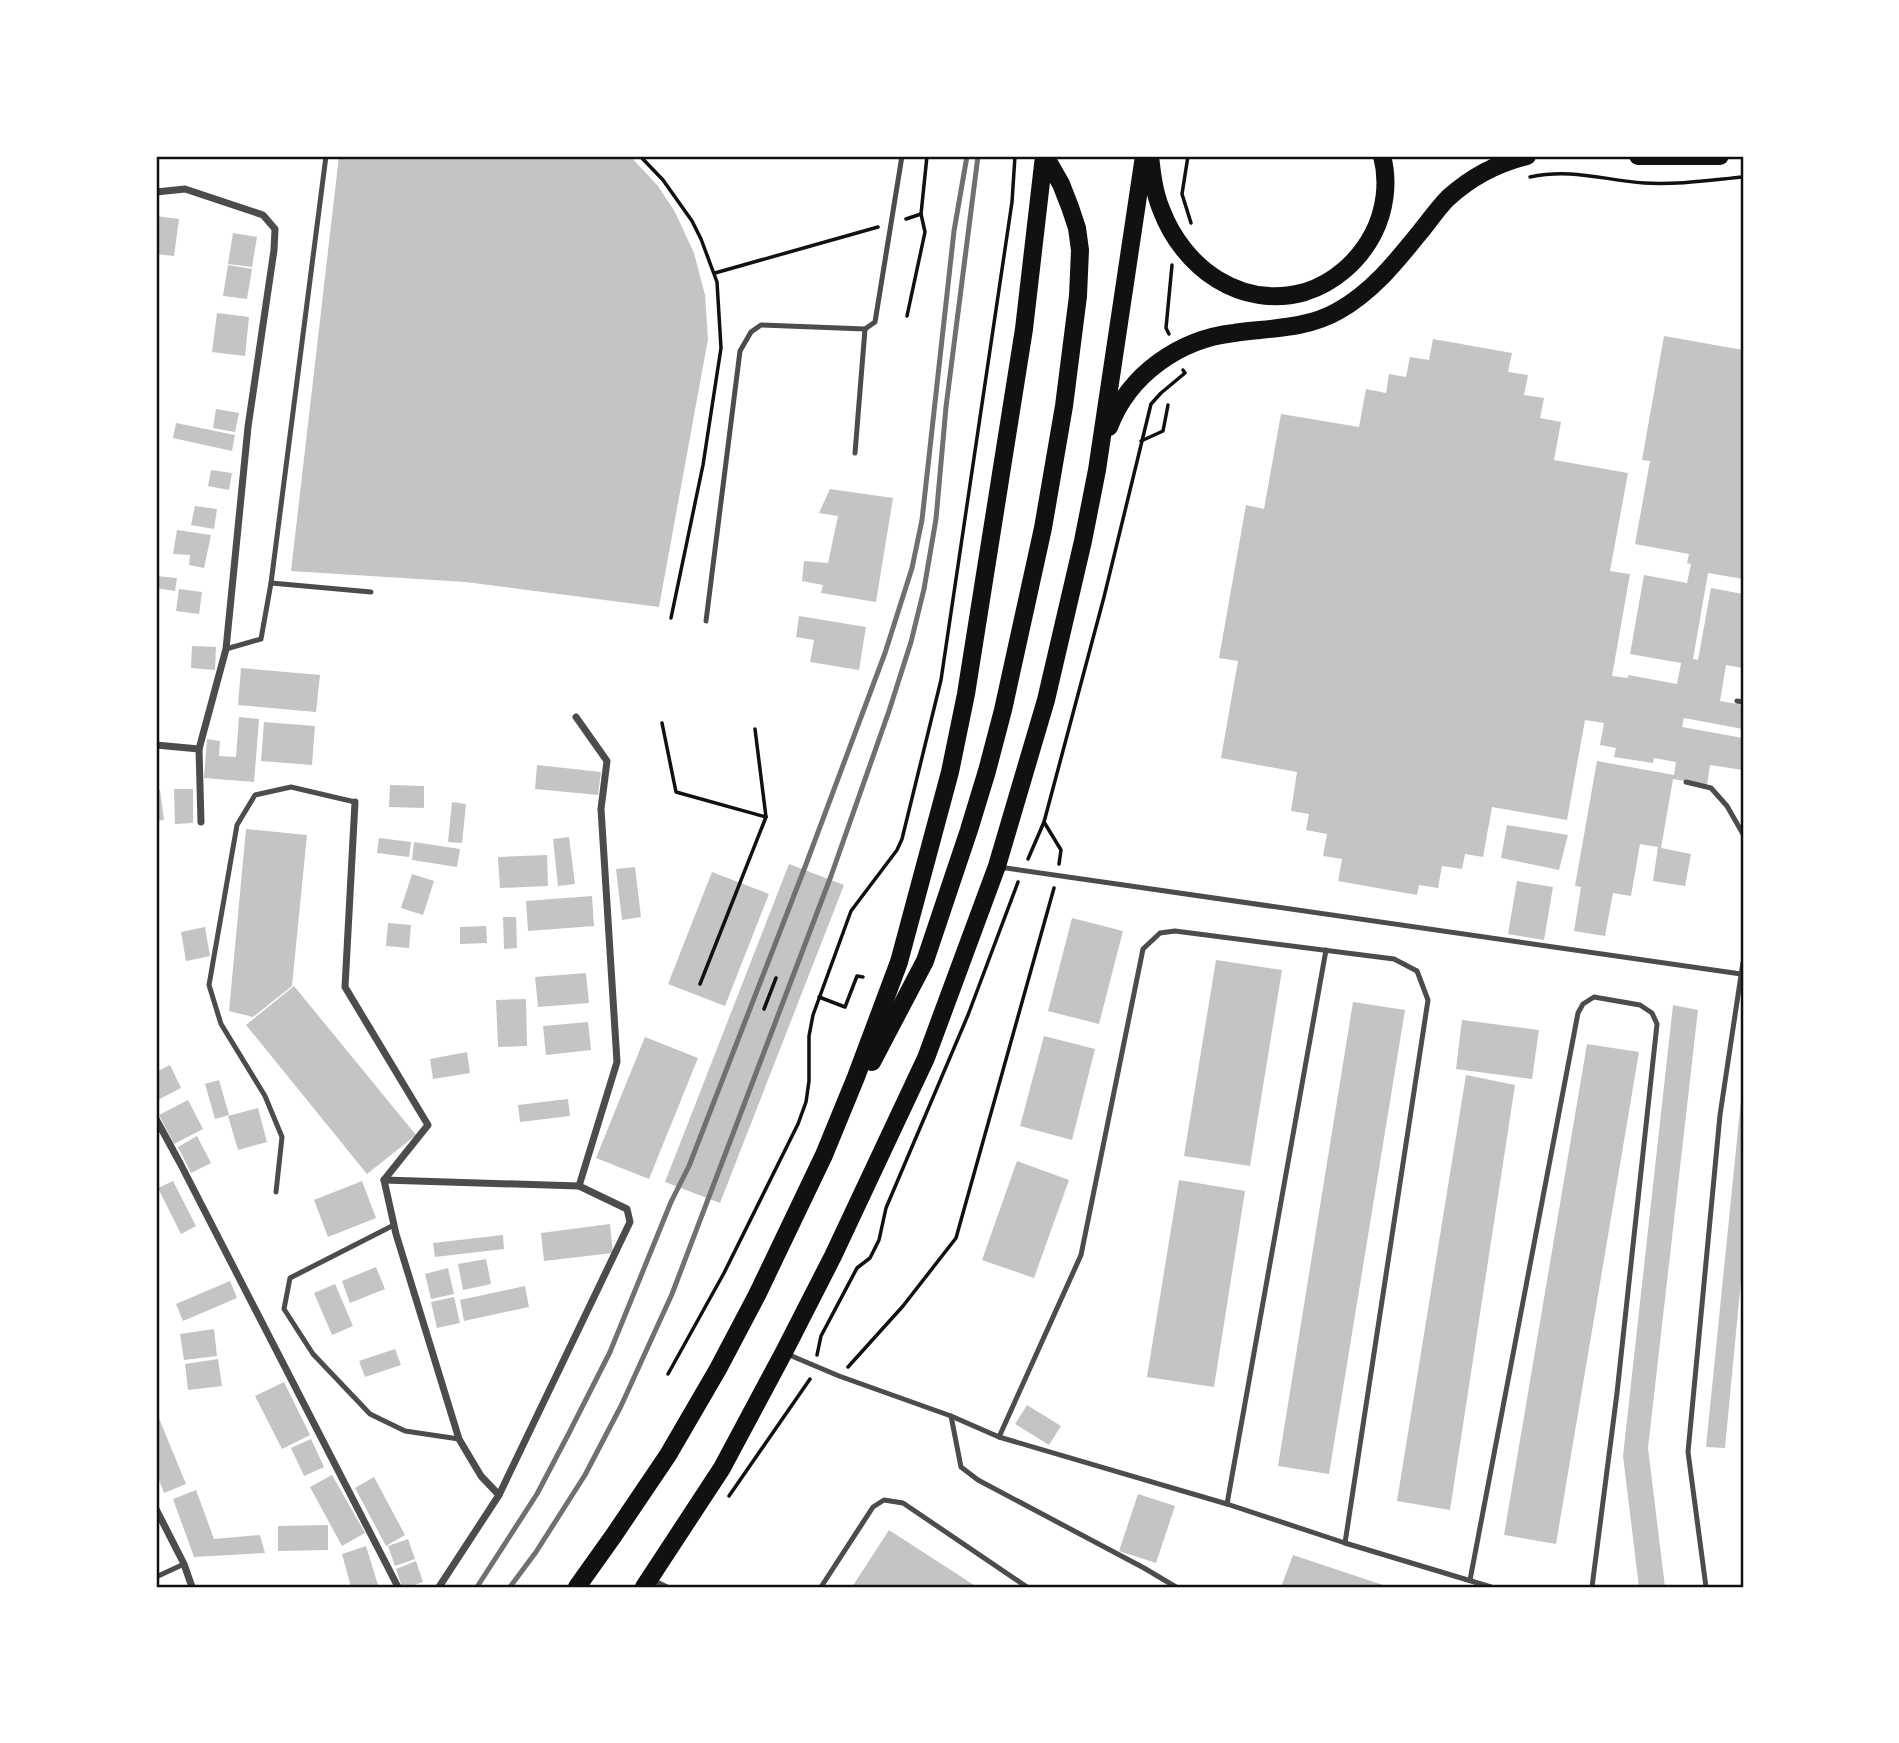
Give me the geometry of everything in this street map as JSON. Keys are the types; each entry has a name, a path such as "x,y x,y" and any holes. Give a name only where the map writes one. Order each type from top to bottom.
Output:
{"highway":[{"path":"577,1587 668,1455 757,1295 824,1155 925,961 969,830 1003,710 1038,552 1064,405 1076,308 1080,250 1077,228 1061,184 1045,156"},
{"path":"824,1155 899,962 950,772 968,680 1024,329 1045,156"},
{"path":"647,1583 722,1468 785,1352 861,1199 926,1058 997,866 1046,700 1083,541 1097,470 1144,156"},
{"path":"1150,156 1161,209 1184,248 1208,273 1237,290 1271,296 1299,293 1327,283 1352,263 1363,250 1376,229 1384,204 1386,176 1382,156"},
{"path":"1097,470 1110,424 1123,401 1157,363 1192,343 1218,335 1296,326 1335,313 1383,276 1459,189 1488,170 1527,156"},
{"path":"1638,156 1720,156"}],"street":[{"path":"156,192 185,189 263,215 275,229 248,427 226,649 199,749 201,822"},
{"path":"576,717 607,761 601,810 617,1062 579,1186"},
{"path":"156,745 199,749"},
{"path":"355,802 345,987 428,1125 384,1180"},
{"path":"156,1119 398,1587"},
{"path":"384,1180 579,1186 627,1209 630,1222 499,1495 439,1587"},
{"path":"384,1180 394,1225 459,1439 481,1476 499,1495"},
{"path":"156,1509 184,1564 192,1587"}],"lane":[{"path":"226,649 261,639 271,583 326,156"},
{"path":"706,621 740,351 751,332 761,325 866,329 875,322 902,156"},
{"path":"855,453 866,329"},
{"path":"271,583 372,592"},
{"path":"1686,782 1711,788 1727,806 1743,834"},
{"path":"276,1192 282,1137 265,1096 220,1024 209,985 237,825 255,795 290,787 355,802"},
{"path":"997,866 1741,974"},
{"path":"999,1437 1081,1255 1143,950 1160,933 1175,931 1394,960 1417,971 1428,1000 1345,1543"},
{"path":"1227,1504 1326,950"},
{"path":"1706,1587 1688,1452 1720,1115 1743,962"},
{"path":"1471,1580 1578,1013 1583,1003 1594,997 1640,1005 1652,1013 1657,1024 1617,1392 1592,1587"},
{"path":"394,1225 290,1278 284,1309 313,1354 370,1414 405,1431 459,1439"},
{"path":"785,1352 839,1376 951,1416 999,1437 1227,1504 1491,1587"},
{"path":"951,1416 961,1467 978,1480 1176,1587"},
{"path":"821,1587 873,1507 884,1500 903,1503 1027,1587"},
{"path":"156,1577 184,1564"},
{"path":"647,1583 667,1587"}],"path":[{"path":"640,156 663,180 692,221 715,273 721,348 702,465 671,618"},
{"path":"907,316 925,232 921,214 927,156"},
{"path":"668,1374 724,1273 798,1124 806,1102 810,1024 819,998 851,911 897,850 902,839 941,680 1012,202 1015,156"},
{"path":"839,1376 903,1306 956,1238 1057,876 1061,850 1044,822 1104,597 1141,441 1151,404 1185,373 1166,328 1172,265 1195,233 1182,194 1188,156"},
{"path":"1528,178 1554,173 1583,174 1645,183 1697,182 1743,177"},
{"path":"715,273 921,214"},
{"path":"1141,441 1163,431 1168,405"},
{"path":"662,723 676,792 766,817"},
{"path":"700,984 766,817 755,729"},
{"path":"819,998 845,1006 857,976 863,977"},
{"path":"764,1009 776,978"}],"building":[{"path":"339,156 630,156 658,186 675,212 694,253 705,295 708,339 659,607 466,582 291,571"},
{"path":"156,216 179,219 174,256 156,254"},
{"path":"233,233 257,237 252,267 228,264"},
{"path":"228,265 252,269 247,299 223,296"},
{"path":"217,313 249,317 245,356 212,352"},
{"path":"1664,336 1743,350 1743,579 1708,573 1693,659 1698,660 1711,588 1743,594 1743,668 1726,665 1720,701 1743,705 1743,729 1684,718 1682,727 1743,738 1743,770 1710,765 1707,785 1673,779 1661,848 1691,854 1685,886 1653,881 1658,847 1640,844 1631,896 1613,893 1605,936 1574,931 1581,887 1575,886 1597,761 1674,775 1676,762 1654,758 1653,763 1614,757 1616,748 1600,745 1604,723 1585,720 1567,820 1492,807 1483,857 1465,854 1462,869 1442,866 1438,888 1419,885 1417,895 1338,881 1342,859 1323,856 1327,834 1306,830 1309,814 1291,811 1297,772 1221,758 1238,661 1219,658 1246,505 1264,509 1281,414 1359,427 1366,389 1386,393 1389,374 1406,377 1410,357 1429,360 1433,339 1512,353 1508,372 1528,375 1524,395 1544,398 1540,418 1561,422 1554,460 1628,473 1610,571 1630,574 1612,676 1628,678 1628,675 1677,684 1681,663 1630,654 1644,575 1687,583 1691,564 1687,563 1689,554 1635,544 1650,461 1642,460"},
{"path":"216,409 239,413 235,432 213,428"},
{"path":"176,423 235,435 232,451 173,438"},
{"path":"211,470 232,473 229,490 208,486"},
{"path":"830,489 893,498 876,602 821,593 823,585 802,581 804,561 828,563 838,516 819,513"},
{"path":"195,506 217,509 214,529 191,525"},
{"path":"177,530 211,535 204,568 189,565 190,555 173,554"},
{"path":"156,576 177,578 175,591 156,588"},
{"path":"179,589 202,592 199,614 176,611"},
{"path":"799,616 866,627 859,670 810,662 814,640 796,637"},
{"path":"192,646 216,647 215,670 191,668"},
{"path":"241,668 320,675 316,712 238,705"},
{"path":"239,717 259,719 254,782 204,778 207,739 220,741 219,756 236,757"},
{"path":"264,722 315,726 312,765 261,761"},
{"path":"537,765 601,772 598,795 535,789"},
{"path":"390,785 424,786 424,808 389,807"},
{"path":"174,789 193,789 193,823 175,824"},
{"path":"156,790 160,790 164,820 156,821"},
{"path":"452,802 466,804 462,843 448,842"},
{"path":"1507,825 1568,835 1559,870 1501,858"},
{"path":"246,829 307,835 292,986 253,1017 229,1011"},
{"path":"569,837 575,884 558,886 553,839"},
{"path":"379,838 411,842 409,857 377,853"},
{"path":"414,842 460,849 457,867 412,860"},
{"path":"547,855 548,886 500,888 498,857"},
{"path":"789,864 844,885 720,1203 665,1182"},
{"path":"635,867 641,917 622,920 616,869"},
{"path":"712,872 769,894 725,1006 668,984"},
{"path":"412,874 434,881 423,915 401,908"},
{"path":"1517,881 1553,887 1544,940 1508,934"},
{"path":"592,896 594,926 528,931 526,901"},
{"path":"503,917 516,917 517,948 504,949"},
{"path":"1072,918 1123,931 1099,1024 1048,1011"},
{"path":"388,923 411,925 409,948 386,946"},
{"path":"486,926 487,943 460,944 460,927"},
{"path":"205,927 210,956 186,961 181,932"},
{"path":"1216,960 1282,970 1250,1166 1184,1156"},
{"path":"586,973 589,1003 538,1007 535,977"},
{"path":"294,986 416,1135 367,1174 246,1025"},
{"path":"526,999 527,1046 498,1047 496,1000"},
{"path":"1353,1002 1405,1010 1329,1474 1278,1466"},
{"path":"1673,1005 1698,1010 1648,1448 1665,1587 1639,1587 1623,1456"},
{"path":"1462,1020 1539,1030 1532,1079 1456,1069"},
{"path":"588,1022 591,1050 546,1055 543,1026"},
{"path":"1044,1036 1095,1049 1072,1140 1020,1126"},
{"path":"645,1037 698,1058 649,1179 596,1158"},
{"path":"1587,1044 1639,1052 1556,1544 1504,1535"},
{"path":"467,1052 470,1073 433,1079 430,1059"},
{"path":"170,1065 181,1088 156,1101 156,1072"},
{"path":"1466,1075 1515,1085 1450,1510 1397,1501"},
{"path":"219,1080 229,1115 215,1119 205,1084"},
{"path":"568,1099 570,1116 520,1122 518,1105"},
{"path":"188,1100 203,1129 174,1144 159,1115"},
{"path":"1741,1100 1743,1259 1725,1448 1706,1447"},
{"path":"258,1108 267,1142 238,1150 228,1116"},
{"path":"197,1136 211,1163 191,1173 178,1147"},
{"path":"1017,1161 1069,1180 1034,1278 982,1260"},
{"path":"1179,1180 1245,1191 1214,1387 1147,1377"},
{"path":"173,1181 196,1226 181,1234 158,1188"},
{"path":"362,1181 376,1218 328,1237 314,1200"},
{"path":"610,1224 613,1253 544,1261 541,1233"},
{"path":"503,1235 504,1249 435,1257 433,1243"},
{"path":"486,1259 491,1284 463,1290 458,1264"},
{"path":"376,1267 385,1289 350,1303 342,1281"},
{"path":"448,1268 454,1294 431,1299 425,1274"},
{"path":"230,1281 237,1298 183,1321 176,1304"},
{"path":"335,1284 353,1326 332,1335 314,1293"},
{"path":"525,1286 529,1307 464,1321 460,1300"},
{"path":"454,1297 460,1323 437,1328 431,1302"},
{"path":"214,1329 217,1356 184,1360 180,1334"},
{"path":"395,1349 401,1365 365,1377 359,1361"},
{"path":"218,1359 222,1386 188,1390 185,1364"},
{"path":"284,1382 310,1435 282,1449 255,1396"},
{"path":"1027,1405 1061,1426 1049,1445 1015,1424"},
{"path":"156,1411 186,1484 164,1493 156,1472"},
{"path":"311,1439 324,1467 304,1476 291,1448"},
{"path":"332,1475 365,1533 342,1546 310,1487"},
{"path":"374,1477 405,1535 386,1546 355,1488"},
{"path":"196,1490 214,1539 260,1535 265,1553 194,1557 173,1499"},
{"path":"1138,1494 1175,1506 1156,1563 1119,1551"},
{"path":"328,1525 328,1550 278,1551 278,1526"},
{"path":"889,1530 977,1587 852,1587"},
{"path":"408,1539 415,1559 395,1566 388,1546"},
{"path":"366,1546 378,1585 351,1587 342,1554"},
{"path":"1293,1555 1389,1587 1281,1587"},
{"path":"416,1561 423,1582 402,1587 396,1569"}],"railway":[{"path":"477,1587 537,1494 610,1352 671,1202 689,1166 885,653 912,568 922,520 954,231 967,156"},
{"path":"510,1587 536,1552 585,1475 621,1406 672,1294 831,876 889,711 911,642 924,589 936,519 946,407 978,156"}]}
